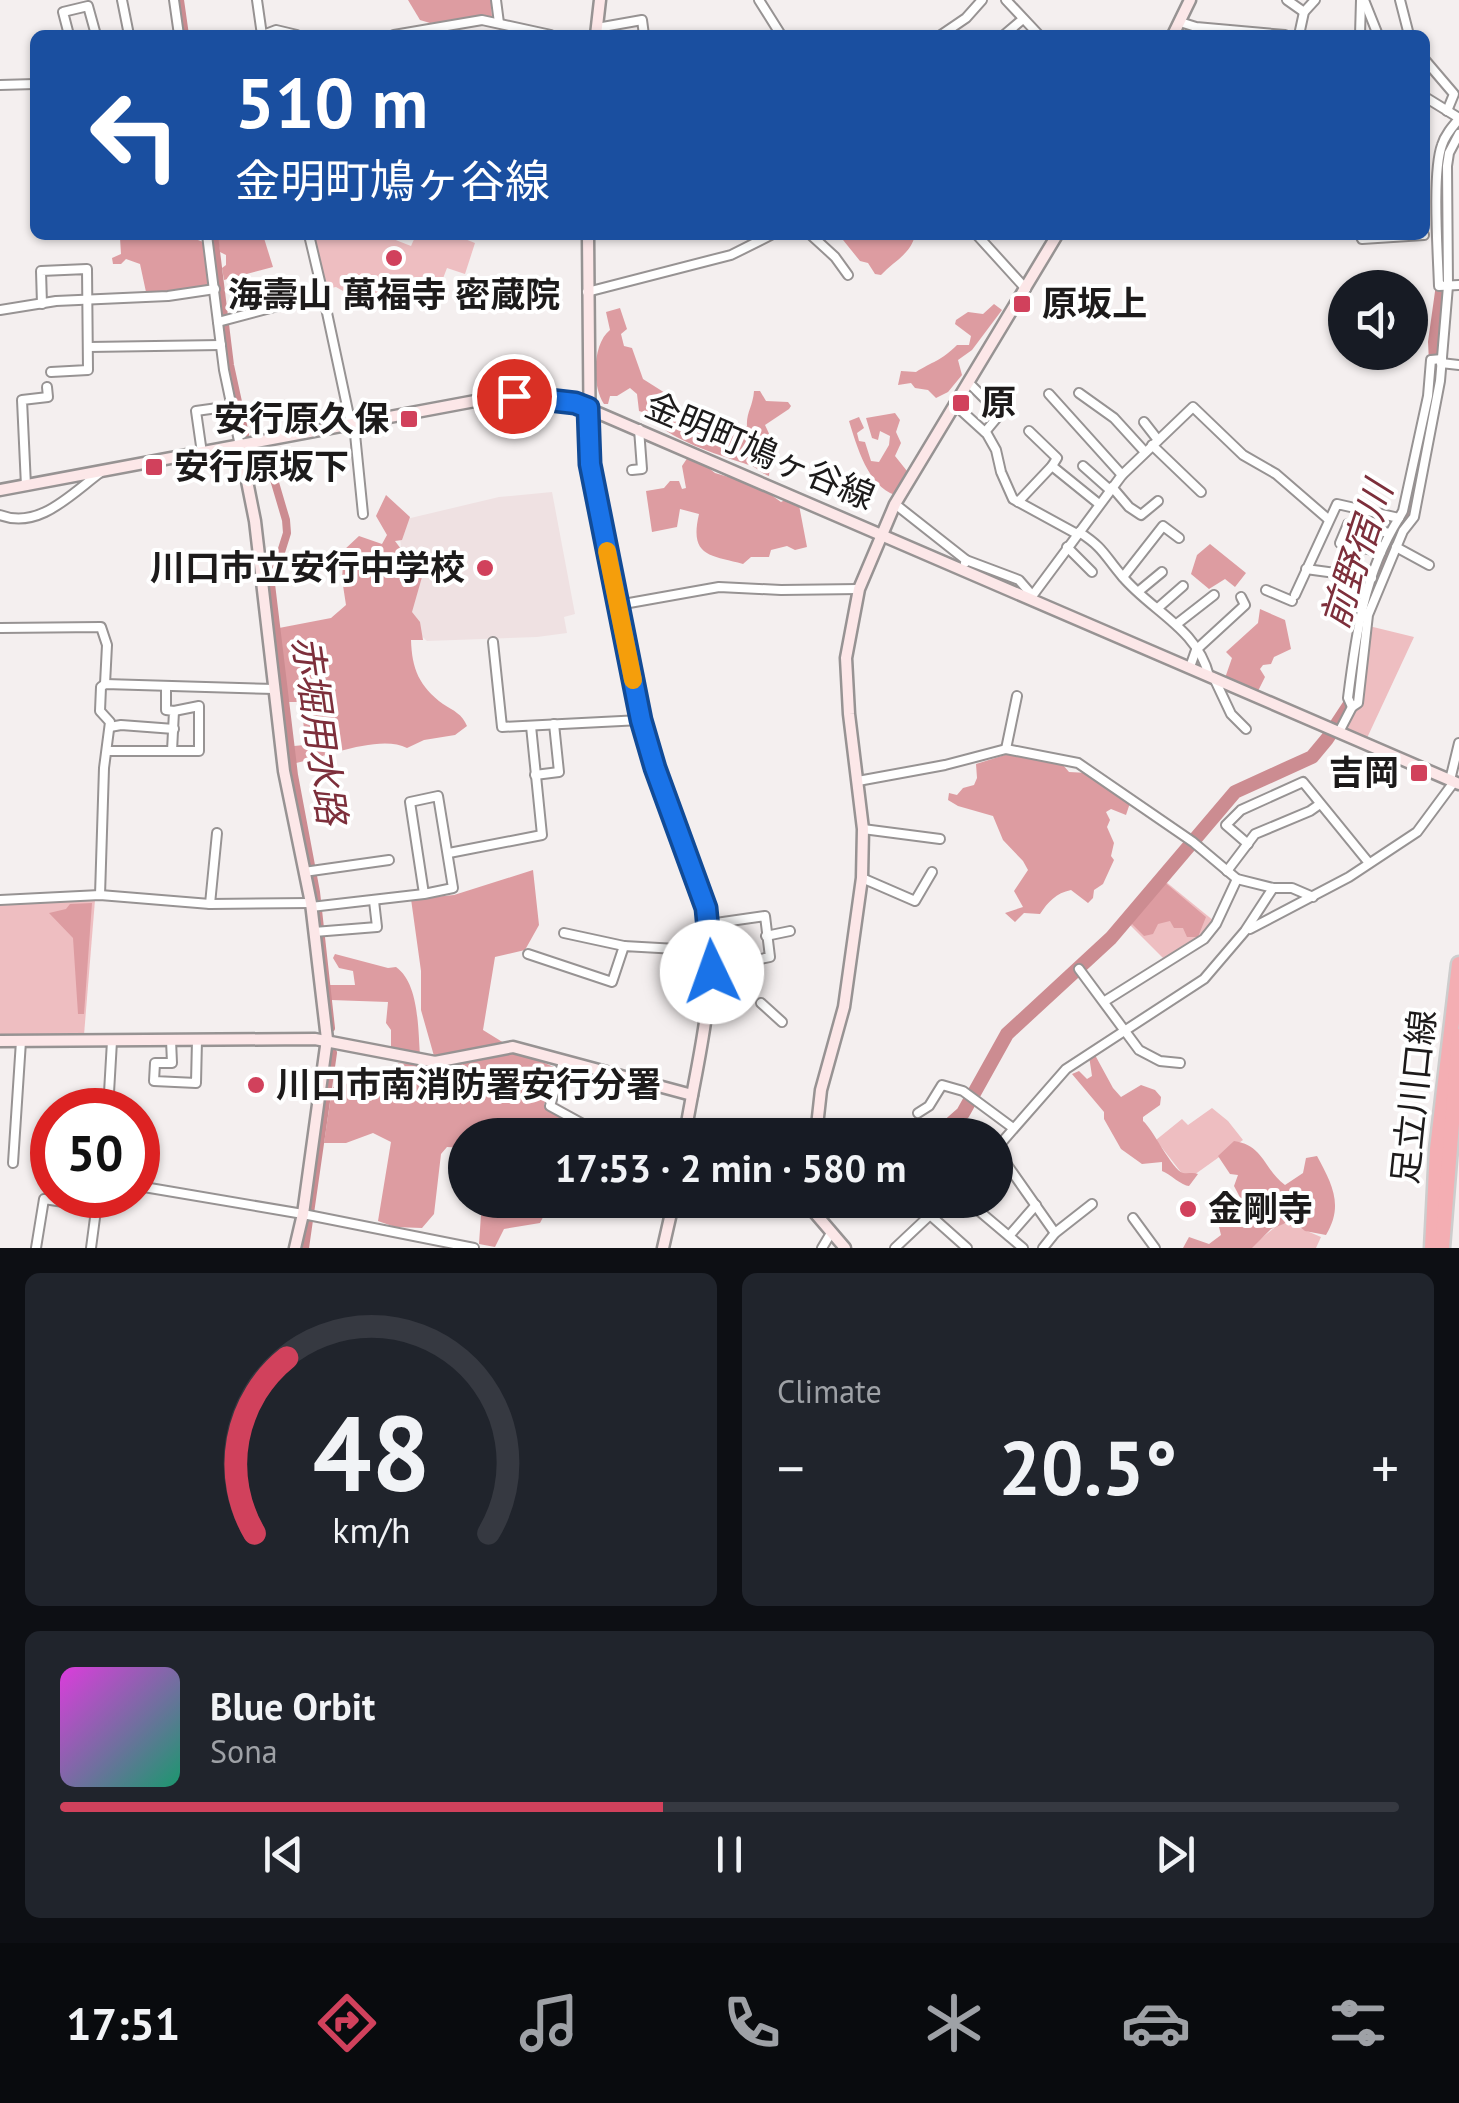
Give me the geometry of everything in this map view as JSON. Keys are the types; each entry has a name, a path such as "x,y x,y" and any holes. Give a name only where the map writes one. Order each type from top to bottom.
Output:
{"highway":[{"path":"1430,1248 1459,964"},
{"path":"1444,1248 1459,1036"}],"main road":[{"path":"596,30 600,0"},
{"path":"1176,30 1190,0"},
{"path":"588,240 590,464 641,720 709,924 712,956 688,1118"},
{"path":"818,1118 821,1090 844,1007 862,878 863,828 846,658 859,589 895,504 1055,240"},
{"name":"金明町鳩ヶ谷線","path":"0,490 514,396 575,403 881,534 964,564 1190,668 1454,782"},
{"path":"240,446 255,521 284,770 311,905 327,1039 295,1248"},
{"name":"足立川口線","path":"1430,1248 1438,1124 1459,952"},
{"path":"0,1042 327,1039 418,1060 448,1061 513,1047 692,1095"},
{"name":"足立川口線","path":"1444,1248 1459,1060"},
{"path":"663,1248 670,1218"},
{"path":"822,1218 845,1248"}],"street":[{"path":"122,0 128,30"},
{"path":"174,0 178,30"},
{"path":"257,0 261,30"},
{"path":"496,0 499,22"},
{"path":"759,0 778,30"},
{"path":"948,30 982,0"},
{"path":"1006,0 1034,30"},
{"path":"1288,0 1304,12"},
{"path":"1300,30 1304,12 1315,0"},
{"path":"1360,30 1362,0"},
{"path":"1362,0 1376,30"},
{"path":"1400,0 1408,30"},
{"path":"68,30 63,12 88,6 95,30"},
{"path":"1010,30 1024,19"},
{"path":"439,30 482,20 531,30"},
{"path":"604,30 642,20 643,30"},
{"path":"1180,22 1225,30"},
{"path":"1430,66 1454,94 1447,112"},
{"path":"0,85 30,84"},
{"path":"1430,100 1459,118 1439,154 1443,234"},
{"path":"1459,134 1449,152 1447,166 1439,286 1459,285"},
{"path":"1430,235 1459,233"},
{"path":"207,240 240,446"},
{"path":"311,240 352,425 363,514"},
{"path":"587,292 731,255 757,240"},
{"path":"816,240 848,275"},
{"path":"982,240 1026,288"},
{"path":"42,304 41,271 87,269 88,370 50,372"},
{"path":"1339,732 1358,703 1365,628 1381,581 1414,517 1442,361 1448,286"},
{"path":"0,310 89,298 168,296 215,289"},
{"path":"218,322 323,294"},
{"path":"89,348 221,345"},
{"path":"1352,708 1348,698 1354,642 1370,577 1399,518 1412,472 1431,380 1431,360 1459,365"},
{"path":"968,382 1000,414 984,432"},
{"path":"26,486 22,400 48,397 47,386"},
{"path":"1049,394 1122,475"},
{"path":"1079,394 1152,446 1201,492"},
{"path":"954,404 984,432 996,450 1013,499 1102,546 1122,578 1178,623 1231,714 1246,729"},
{"path":"202,453 196,411 232,406"},
{"path":"1031,597 1122,475 1193,407 1243,455 1276,474 1328,519"},
{"path":"1144,422 1152,446"},
{"path":"632,470 642,469 639,428"},
{"path":"1018,502 1057,458 1029,431"},
{"path":"1052,466 1099,504"},
{"path":"1082,466 1141,515 1158,501"},
{"path":"0,514 29,520 52,509 100,472"},
{"path":"1412,472 1423,475"},
{"path":"895,504 964,564"},
{"path":"1266,590 1293,598 1337,504 1399,518"},
{"path":"1381,552 1340,542 1348,524 1389,534"},
{"path":"1122,578 1163,526 1179,538"},
{"path":"1067,547 1092,572"},
{"path":"1396,548 1429,564"},
{"path":"1306,569 1381,581"},
{"path":"1139,591 1162,572"},
{"path":"618,604 720,586 859,589"},
{"path":"1159,607 1184,586"},
{"path":"1178,623 1214,594"},
{"path":"1190,668 1196,650 1245,605 1240,598"},
{"path":"0,628 101,627 107,645 100,711 110,722 110,728 100,895"},
{"path":"494,642 502,726 641,720"},
{"path":"104,684 275,689"},
{"path":"107,751 199,751 199,706 166,710 166,686"},
{"path":"1006,749 1017,696"},
{"path":"172,751 174,711"},
{"path":"535,776 559,772 554,724"},
{"path":"110,728 121,725 174,729"},
{"path":"449,853 542,835 530,726"},
{"path":"1245,931 1313,897 1417,832 1454,782 1459,743"},
{"path":"858,781 1006,749 1078,762 1193,842 1237,880 1292,888 1313,897"},
{"path":"1248,844 1226,825 1240,810 1303,782 1369,862"},
{"path":"0,900 100,895 210,904 311,905 374,901 424,894 453,888 438,796 410,802 424,894"},
{"path":"1228,872 1255,834 1320,804"},
{"path":"863,828 940,839"},
{"path":"210,904 217,833"},
{"path":"304,872 389,860"},
{"path":"862,878 915,900 932,872"},
{"path":"1105,1001 1204,939 1216,924 1237,880"},
{"path":"1013,1128 1066,1070 1195,987 1245,931 1273,888"},
{"path":"314,932 377,928 374,901"},
{"path":"564,932 624,946 712,956 728,966 770,957 765,916 709,924"},
{"path":"766,936 790,931"},
{"path":"528,954 612,982 624,946"},
{"path":"1080,970 1147,1055 1180,1063"},
{"path":"761,1003 782,1022"},
{"path":"172,1040 172,1063 155,1063 154,1081 196,1083 196,1040"},
{"path":"13,1163 20,1041"},
{"path":"109,1088 112,1041"},
{"path":"563,1062 550,1106 572,1118"},
{"path":"918,1113 929,1106 942,1084 964,1091 1000,1118"},
{"path":"1013,1174 1055,1233"},
{"path":"160,1190 474,1248"},
{"path":"1043,1248 1055,1233 1092,1204"},
{"path":"1009,1236 1036,1205"},
{"path":"36,1248 41,1218"},
{"path":"91,1248 95,1218"},
{"path":"900,1246 927,1218"},
{"path":"933,1218 967,1248"},
{"path":"988,1218 1023,1248"},
{"path":"1133,1218 1155,1248"},
{"path":"822,1248 832,1233"}],"shaded area":[{"path":"408,0 491,0 492,17 430,23 420,20"},
{"path":"120,240 198,240 203,242 209,286 146,292 140,264 126,259 113,264 112,258 121,254"},
{"path":"218,240 265,240 273,267 224,280 226,255 220,252"},
{"name":"海壽山 萬福寺 密蔵院","path":"313,240 396,240 411,246 414,240 475,243 465,274 447,268 442,281 392,293 381,290 378,296 362,297 364,291 348,284 343,291 336,287 325,289"},
{"path":"843,240 914,240 881,275 860,261"},
{"path":"994,304 1002,310 972,350 958,360 962,375 948,392 936,398 911,383 898,385 901,371 916,372 957,345 969,345 971,336 955,324 956,320 968,312 983,314"},
{"path":"620,308 627,329 621,334 624,346 632,348 643,379 673,398 695,427 733,436 747,426 754,391 760,391 766,401 788,402 789,409 765,425 772,440 769,476 667,431 652,415 639,411 637,394 630,388 610,396 608,404 604,404 597,386 597,354 610,330 606,312"},
{"path":"895,413 900,420 896,432 901,443 895,456 907,471 895,495 871,474 849,421 859,417 864,428 857,433 859,441 865,442 871,461 879,462 890,436 880,431 878,440 872,438 866,418"},
{"path":"688,457 715,473 759,486 781,502 799,505 807,547 771,550 769,557 751,557 743,564 712,556 697,539 699,514 680,509 677,527 652,532 646,491 664,488 670,481 679,481 682,489 686,488 682,466"},
{"name":"川口市立安行中学校","path":"552,492 575,614 564,617 567,633 427,641 410,625 398,521 499,497"},
{"path":"386,495 410,517 402,540 395,541 401,549 400,557 422,577 412,612 420,622 423,640 411,640 415,668 428,690 467,726 455,735 424,740 407,748 396,744 368,745 296,763 294,746 315,744 316,736 304,729 301,702 285,702 279,628 331,618 346,605 342,579 344,550 359,536 382,544 387,535 376,516"},
{"path":"1210,544 1246,573 1235,587 1225,579 1209,589 1191,574 1197,555"},
{"path":"1260,609 1285,620 1291,649 1274,657 1271,664 1263,665 1260,669 1265,677 1258,691 1225,678 1232,658 1226,652 1258,623"},
{"path":"1369,626 1414,637 1367,738 1347,728 1361,701"},
{"path":"1008,754 1063,765 1069,772 1088,773 1130,803 1126,815 1111,809 1106,812 1114,860 1103,884 1094,890 1088,903 1071,890 1053,899 1040,914 1024,913 1015,922 1005,913 1023,907 1014,891 1028,870 1003,840 993,816 948,800 949,793 957,795 974,785 976,764"},
{"path":"533,870 539,925 525,950 495,957 483,1030 504,1043 434,1056 421,1010 421,971 411,899 454,895"},
{"path":"1160,877 1214,921 1203,935 1166,961 1126,921"},
{"path":"1162,880 1206,917 1198,937 1187,937 1183,928 1174,928 1170,921 1158,924 1153,934 1144,936 1128,920"},
{"path":"95,900 84,1035 0,1037 0,902"},
{"path":"92,903 84,1014 78,1014 73,938 49,913 66,909 70,904"},
{"path":"335,954 396,967 404,974 416,1007 420,1055 391,1048 391,1030 386,1023 388,1002 331,1000 329,985 355,985 353,971 339,968 333,958"},
{"path":"505,1052 521,1053 554,1067 554,1079 544,1105 565,1118 448,1118 448,1147 441,1154 434,1214 422,1228 395,1227 378,1221 391,1142 373,1133 346,1143 324,1143 332,1089 337,1083 350,1084 353,1098 371,1101 380,1092 392,1090 398,1063 448,1066"},
{"path":"1095,1055 1121,1097 1141,1085 1161,1097 1160,1105 1143,1121 1179,1170 1198,1174 1189,1186 1162,1171 1162,1162 1142,1164 1121,1149 1104,1112 1072,1074 1079,1071 1087,1079 1092,1076 1089,1056"},
{"path":"1212,1108 1243,1140 1187,1180 1156,1140 1182,1119 1188,1125"},
{"path":"1234,1141 1252,1147 1285,1185 1303,1173 1306,1158 1317,1156 1334,1195 1334,1214 1326,1235 1305,1231 1291,1221 1271,1229 1252,1248 1183,1248 1189,1237 1209,1244 1221,1235 1218,1223 1244,1205 1234,1186 1238,1175 1230,1174 1218,1156"},
{"path":"481,1218 543,1218 540,1223 504,1229 495,1247 479,1244"},
{"path":"1288,1223 1321,1237 1316,1248 1249,1248 1278,1225"}],"waterway":[{"name":"赤堀用水路","path":"180,0 184,30"},
{"name":"前野宿川","path":"1434,395 1435,342 1442,292 1443,159 1450,136 1459,125"},
{"name":"赤堀用水路","path":"215,240 230,365 245,434"},
{"path":"1,313 58,305"},
{"name":"赤堀用水路","path":"251,450 273,476 286,520 287,533 271,584 294,775 316,892 331,1028"},
{"name":"前野宿川","path":"1365,612 1388,550 1408,514 1422,460"},
{"name":"前野宿川","path":"957,1118 1007,1034 1111,938 1235,792 1312,757 1327,739 1352,701 1361,633"},
{"name":"赤堀用水路","path":"305,1248 333,1053"}],"slow traffic":[{"path":"607,551 633,680"}],"place":[{"name":"海壽山 萬福寺 密蔵院","path":"394,258"},
{"name":"原坂上","path":"1022,304"},
{"name":"原","path":"961,403"},
{"name":"安行原久保","path":"409,419"},
{"name":"安行原坂下","path":"154,467"},
{"name":"川口市立安行中学校","path":"485,568"},
{"name":"吉岡","path":"1419,773"},
{"name":"川口市南消防署安行分署","path":"256,1085"},
{"name":"金剛寺","path":"1188,1209"}],"route":[{"path":"514,396 588,408 590,464 641,720 706,908 712,972"}]}
